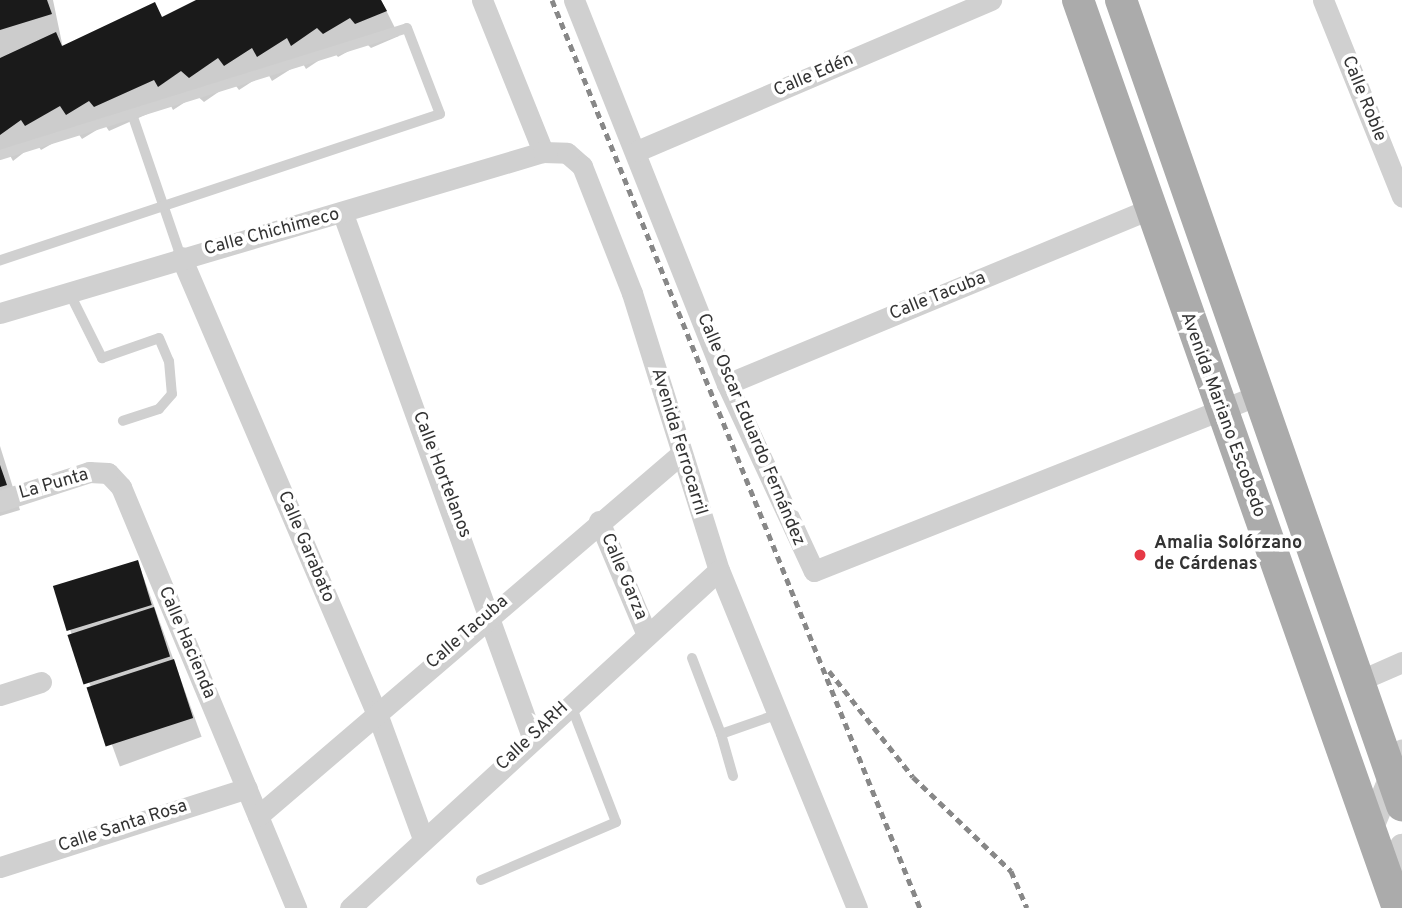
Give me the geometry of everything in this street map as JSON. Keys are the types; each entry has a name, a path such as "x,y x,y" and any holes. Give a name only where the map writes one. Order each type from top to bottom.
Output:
{"main road":[{"name":"Avenida Mariano Escobedo","path":"1078,0 1148,210 1398,908"},
{"path":"1098,0 1104,77"},
{"path":"1121,0 1258,396 1399,780"}],"street":[{"path":"482,0 543,152"},
{"name":"Calle Oscar Eduardo Fernández","path":"574,0 637,151 727,384 814,570 1219,410"},
{"name":"Calle Edén","path":"637,151 991,0"},
{"name":"Calle Roble","path":"1323,0 1402,197"},
{"name":"Calle Chichimeco","path":"0,313 181,257 343,214 543,152"},
{"name":"Avenida Ferrocarril","path":"543,152 567,153 582,166 632,293 719,570 857,908"},
{"name":"Calle Tacuba","path":"727,384 1148,210"},
{"name":"Calle Hortelanos","path":"343,214 491,613 533,737"},
{"name":"Calle Garabato","path":"181,257 376,711 423,839"},
{"path":"1219,410 1258,396"},
{"name":"Calle Tacuba","path":"258,816 376,711 681,454"},
{"name":"La Punta","path":"0,501 89,472 108,474"},
{"name":"Calle Hacienda","path":"108,474 121,487 296,908"},
{"name":"Calle Garza","path":"599,521 646,633"},
{"name":"Calle SARH","path":"350,908 372,899 423,839 646,633 719,570"},
{"path":"1361,680 1402,662"},
{"path":"0,695 41,682"},
{"path":"1369,832 1399,780"},
{"name":"Calle Santa Rosa","path":"0,867 247,788"},
{"path":"1387,877 1402,847"}],"lane":[{"path":"0,155 407,28 440,114 0,260"},
{"path":"132,114 181,257"},
{"path":"69,292 102,358 159,338 164,349 175,377 172,394 159,409 123,421"},
{"path":"692,658 721,734 733,776"},
{"path":"481,880 616,822 570,703"},
{"path":"721,734 778,714"}],"building":[{"path":"0,0 47,0 52,14 0,30"},
{"path":"196,0 381,0 387,11 355,24 350,18 323,34 317,28 291,46 287,38 257,57 252,48 224,66 218,58 189,78 181,71 158,87 154,80 94,107 89,101 66,115 60,106 25,126 21,120 0,135 0,58 56,32 62,46 155,2 162,17"},
{"path":"0,465 7,485 0,487"},
{"path":"138,560 152,605 67,631 53,586"},
{"path":"154,607 170,656 84,685 67,635"},
{"path":"174,659 193,718 106,746 87,687"}],"railway":[{"path":"552,0 920,908"},
{"path":"829,671 913,777 1011,871 1027,908"}],"place":[{"name":"Amalia Solórzano de Cárdenas","path":"1140,555"}]}
